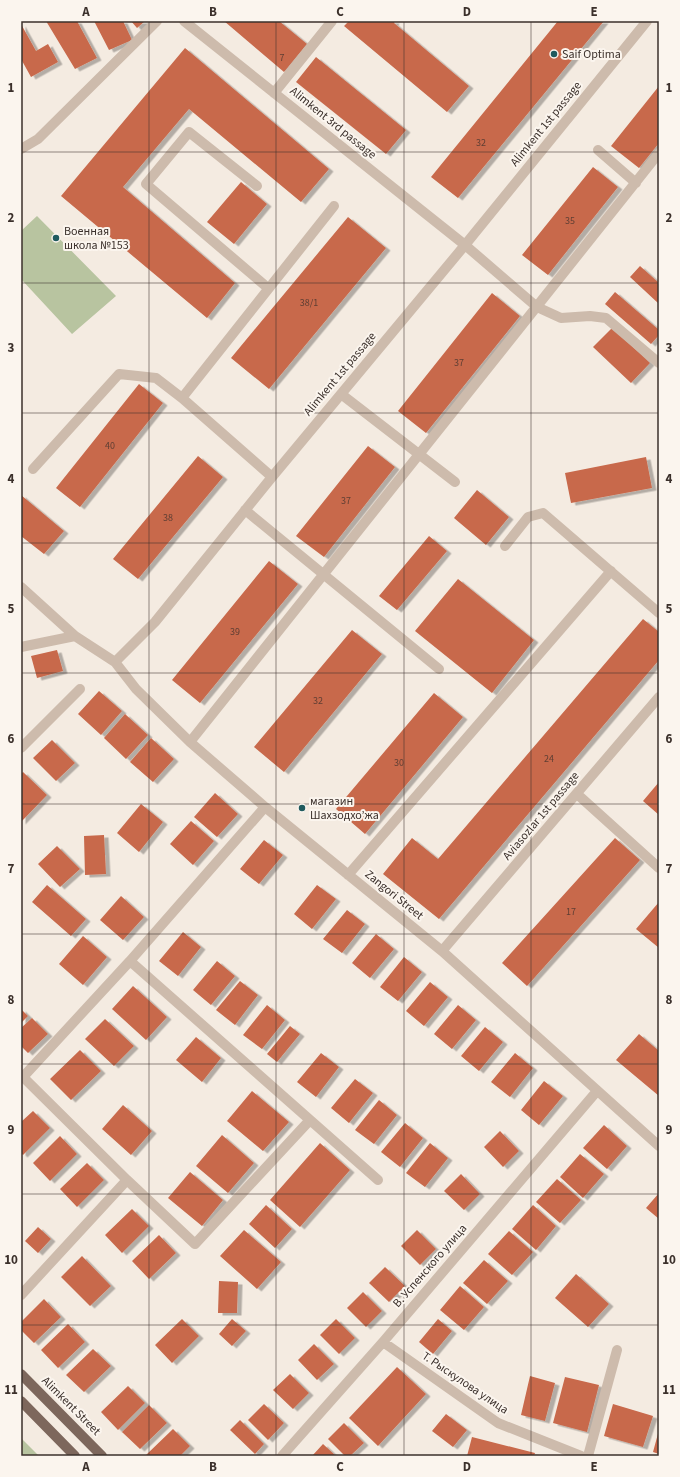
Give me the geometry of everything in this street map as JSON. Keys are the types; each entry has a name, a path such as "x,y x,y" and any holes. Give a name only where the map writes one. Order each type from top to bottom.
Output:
{"main road":[{"name":"Alimkent Street","path":"21,1374 102,1456"},
{"path":"21,1401 75,1456"}],"street":[{"path":"21,149 38,139 157,21"},
{"name":"Alimkent 3rd passage","path":"184,21 465,245 537,307 561,318 590,316 606,318 659,363"},
{"path":"274,93 332,21"},
{"name":"Alimkent 1st passage","path":"115,662 155,622 245,510 465,245 647,21"},
{"path":"257,186 189,132 146,184 268,288"},
{"path":"598,150 636,183"},
{"path":"190,742 659,153"},
{"path":"182,398 334,206"},
{"path":"33,469 119,374 156,378 182,398 272,478"},
{"path":"341,394 455,482"},
{"path":"245,510 439,669"},
{"path":"505,546 528,517 543,513 659,613"},
{"path":"348,875 611,571"},
{"path":"21,587 75,636 115,662"},
{"path":"21,647 75,636"},
{"name":"Zangori Street","path":"115,662 136,688 190,742 265,807 442,951 659,1146"},
{"path":"21,748 80,689"},
{"name":"Aviasozlar 1st passage","path":"442,951 659,697"},
{"path":"576,794 659,868"},
{"path":"265,807 130,961 22,1076 127,1180 195,1244 310,1120"},
{"path":"130,961 378,1180"},
{"name":"В. Успенского улица","path":"282,1456 383,1342 597,1091"},
{"path":"21,1295 127,1180"},
{"name":"Т. Рыскулова улица","path":"383,1342 498,1423 581,1456"},
{"path":"588,1456 617,1350"}],"green space":[{"path":"37,216 116,296 72,334 21,279 21,231"},
{"path":"21,1438 39,1456 21,1456"}],"building":[{"path":"46,21 77,21 97,58 75,69"},
{"path":"94,21 123,21 132,40 109,50"},
{"path":"131,21 145,21 137,28"},
{"path":"224,21 279,21 307,44 284,72"},
{"path":"349,21 395,21 394,23 469,86 447,112 344,26"},
{"path":"558,21 604,21 458,198 431,177"},
{"path":"21,24 36,51 48,44 58,62 31,77 21,59"},
{"path":"185,48 329,169 301,202 189,109 123,187 235,283 207,318 61,196"},
{"path":"316,57 406,130 386,154 296,82"},
{"path":"659,86 659,143 639,168 611,146"},
{"path":"593,167 618,187 548,275 522,255"},
{"path":"241,182 267,204 234,244 207,222"},
{"path":"348,217 386,248 269,389 231,358"},
{"path":"640,266 659,283 659,304 630,277"},
{"path":"615,292 659,330 659,335 651,344 605,304"},
{"path":"492,293 520,316 426,433 398,411"},
{"path":"612,328 650,363 631,383 593,347"},
{"path":"139,384 163,403 80,507 56,488"},
{"path":"368,446 395,467 324,557 296,536"},
{"path":"198,456 223,477 138,579 113,559"},
{"path":"646,457 652,488 571,503 565,473"},
{"path":"477,490 509,517 486,545 454,518"},
{"path":"21,495 64,531 44,554 21,536"},
{"path":"429,536 447,551 397,610 379,596"},
{"path":"269,561 298,584 200,703 172,680"},
{"path":"458,579 534,640 492,693 415,631"},
{"path":"643,619 659,632 659,660 439,919 383,874 412,838 438,859"},
{"path":"352,630 382,654 284,772 254,747"},
{"path":"57,650 63,671 37,678 31,656"},
{"path":"99,691 122,711 101,735 78,714"},
{"path":"434,693 463,717 365,834 336,809"},
{"path":"125,714 148,735 126,759 104,738"},
{"path":"151,738 174,759 153,782 130,762"},
{"path":"52,740 75,763 56,781 33,758"},
{"path":"23,772 47,795 21,822 21,774"},
{"path":"659,782 659,815 643,801"},
{"path":"215,793 238,814 217,837 194,817"},
{"path":"141,804 163,822 139,852 117,833"},
{"path":"191,821 214,841 193,865 170,844"},
{"path":"104,835 106,874 85,875 84,836"},
{"path":"615,838 640,860 527,986 502,963"},
{"path":"264,840 283,855 259,884 240,869"},
{"path":"57,846 80,869 60,887 38,864"},
{"path":"47,885 86,919 71,936 32,902"},
{"path":"317,885 336,899 312,929 294,914"},
{"path":"121,896 144,917 123,940 100,920"},
{"path":"659,902 659,948 636,929"},
{"path":"347,910 365,924 342,953 323,939"},
{"path":"183,932 201,947 178,976 159,961"},
{"path":"376,934 394,949 370,978 352,963"},
{"path":"83,936 107,957 83,985 59,964"},
{"path":"404,957 422,972 398,1001 380,987"},
{"path":"217,961 235,976 211,1005 193,990"},
{"path":"240,981 258,995 235,1025 216,1010"},
{"path":"430,982 448,997 424,1026 406,1011"},
{"path":"133,986 167,1017 146,1040 112,1009"},
{"path":"267,1005 285,1020 262,1049 243,1035"},
{"path":"458,1005 476,1020 452,1049 434,1034"},
{"path":"21,1009 28,1016 21,1023"},
{"path":"32,1018 48,1034 28,1053 21,1046 21,1028"},
{"path":"105,1019 134,1046 114,1066 85,1039"},
{"path":"290,1026 300,1034 277,1062 267,1054"},
{"path":"485,1027 503,1042 479,1071 461,1056"},
{"path":"639,1034 659,1051 659,1096 616,1060"},
{"path":"196,1037 221,1058 202,1082 176,1060"},
{"path":"80,1050 101,1071 71,1100 50,1079"},
{"path":"321,1053 339,1067 316,1097 297,1082"},
{"path":"515,1053 533,1068 510,1097 491,1082"},
{"path":"355,1079 373,1093 349,1123 331,1108"},
{"path":"544,1081 563,1096 539,1125 521,1110"},
{"path":"252,1091 289,1122 263,1151 227,1121"},
{"path":"379,1100 397,1115 374,1144 355,1130"},
{"path":"123,1105 152,1131 131,1155 102,1129"},
{"path":"33,1111 50,1128 23,1155 21,1153 21,1122"},
{"path":"405,1123 423,1138 400,1167 381,1152"},
{"path":"604,1125 627,1146 607,1169 583,1148"},
{"path":"500,1131 519,1151 503,1167 484,1147"},
{"path":"222,1135 254,1163 228,1193 196,1166"},
{"path":"60,1136 77,1154 50,1181 33,1163"},
{"path":"320,1143 350,1170 300,1227 270,1200"},
{"path":"430,1143 448,1158 425,1187 406,1173"},
{"path":"580,1154 604,1174 583,1198 560,1177"},
{"path":"87,1163 104,1180 77,1207 60,1189"},
{"path":"190,1172 223,1200 202,1226 168,1198"},
{"path":"461,1174 480,1194 464,1210 444,1191"},
{"path":"557,1179 581,1200 560,1223 536,1202"},
{"path":"659,1193 659,1219 646,1208"},
{"path":"266,1205 292,1229 275,1248 249,1224"},
{"path":"533,1205 556,1226 536,1250 512,1229"},
{"path":"132,1209 149,1226 122,1253 105,1235"},
{"path":"38,1227 51,1239 38,1253 25,1241"},
{"path":"244,1230 281,1262 257,1289 220,1256"},
{"path":"417,1230 436,1249 420,1265 401,1246"},
{"path":"509,1231 533,1252 512,1275 488,1254"},
{"path":"159,1235 176,1253 149,1279 132,1261"},
{"path":"82,1256 111,1286 90,1306 61,1277"},
{"path":"484,1260 508,1281 487,1304 463,1283"},
{"path":"385,1267 405,1286 389,1302 369,1283"},
{"path":"576,1274 609,1304 588,1327 555,1298"},
{"path":"219,1281 238,1282 237,1313 218,1313"},
{"path":"460,1286 484,1307 464,1330 440,1310"},
{"path":"363,1292 382,1311 366,1327 347,1308"},
{"path":"44,1299 61,1317 34,1343 21,1330 21,1322"},
{"path":"182,1319 199,1336 172,1363 155,1345"},
{"path":"232,1319 246,1331 232,1346 219,1334"},
{"path":"336,1319 355,1338 339,1354 320,1335"},
{"path":"438,1319 452,1331 433,1354 419,1342"},
{"path":"68,1324 85,1342 58,1368 41,1350"},
{"path":"314,1344 334,1364 317,1380 298,1360"},
{"path":"93,1349 111,1366 84,1392 66,1375"},
{"path":"397,1367 426,1394 378,1446 349,1418"},
{"path":"290,1374 309,1393 293,1409 273,1390"},
{"path":"530,1376 555,1383 545,1421 521,1415"},
{"path":"565,1377 599,1385 587,1432 553,1423"},
{"path":"128,1386 145,1403 118,1430 101,1412"},
{"path":"264,1404 284,1423 268,1440 248,1420"},
{"path":"613,1404 653,1416 643,1447 604,1436"},
{"path":"149,1405 167,1423 140,1449 122,1432"},
{"path":"446,1414 467,1430 453,1447 432,1431"},
{"path":"240,1420 264,1444 255,1454 230,1430"},
{"path":"344,1423 364,1443 350,1456 345,1456 328,1439"},
{"path":"173,1429 190,1446 180,1456 146,1455"},
{"path":"659,1430 659,1454 653,1452"},
{"path":"472,1437 535,1453 534,1456 467,1456"},
{"path":"323,1444 336,1456 312,1456"}],"place":[{"name":"Saif Optima","path":"554,54"},
{"name":"Военная школа №153","path":"56,238"},
{"name":"магазин Шахзодхо’жа","path":"302,808"}]}
